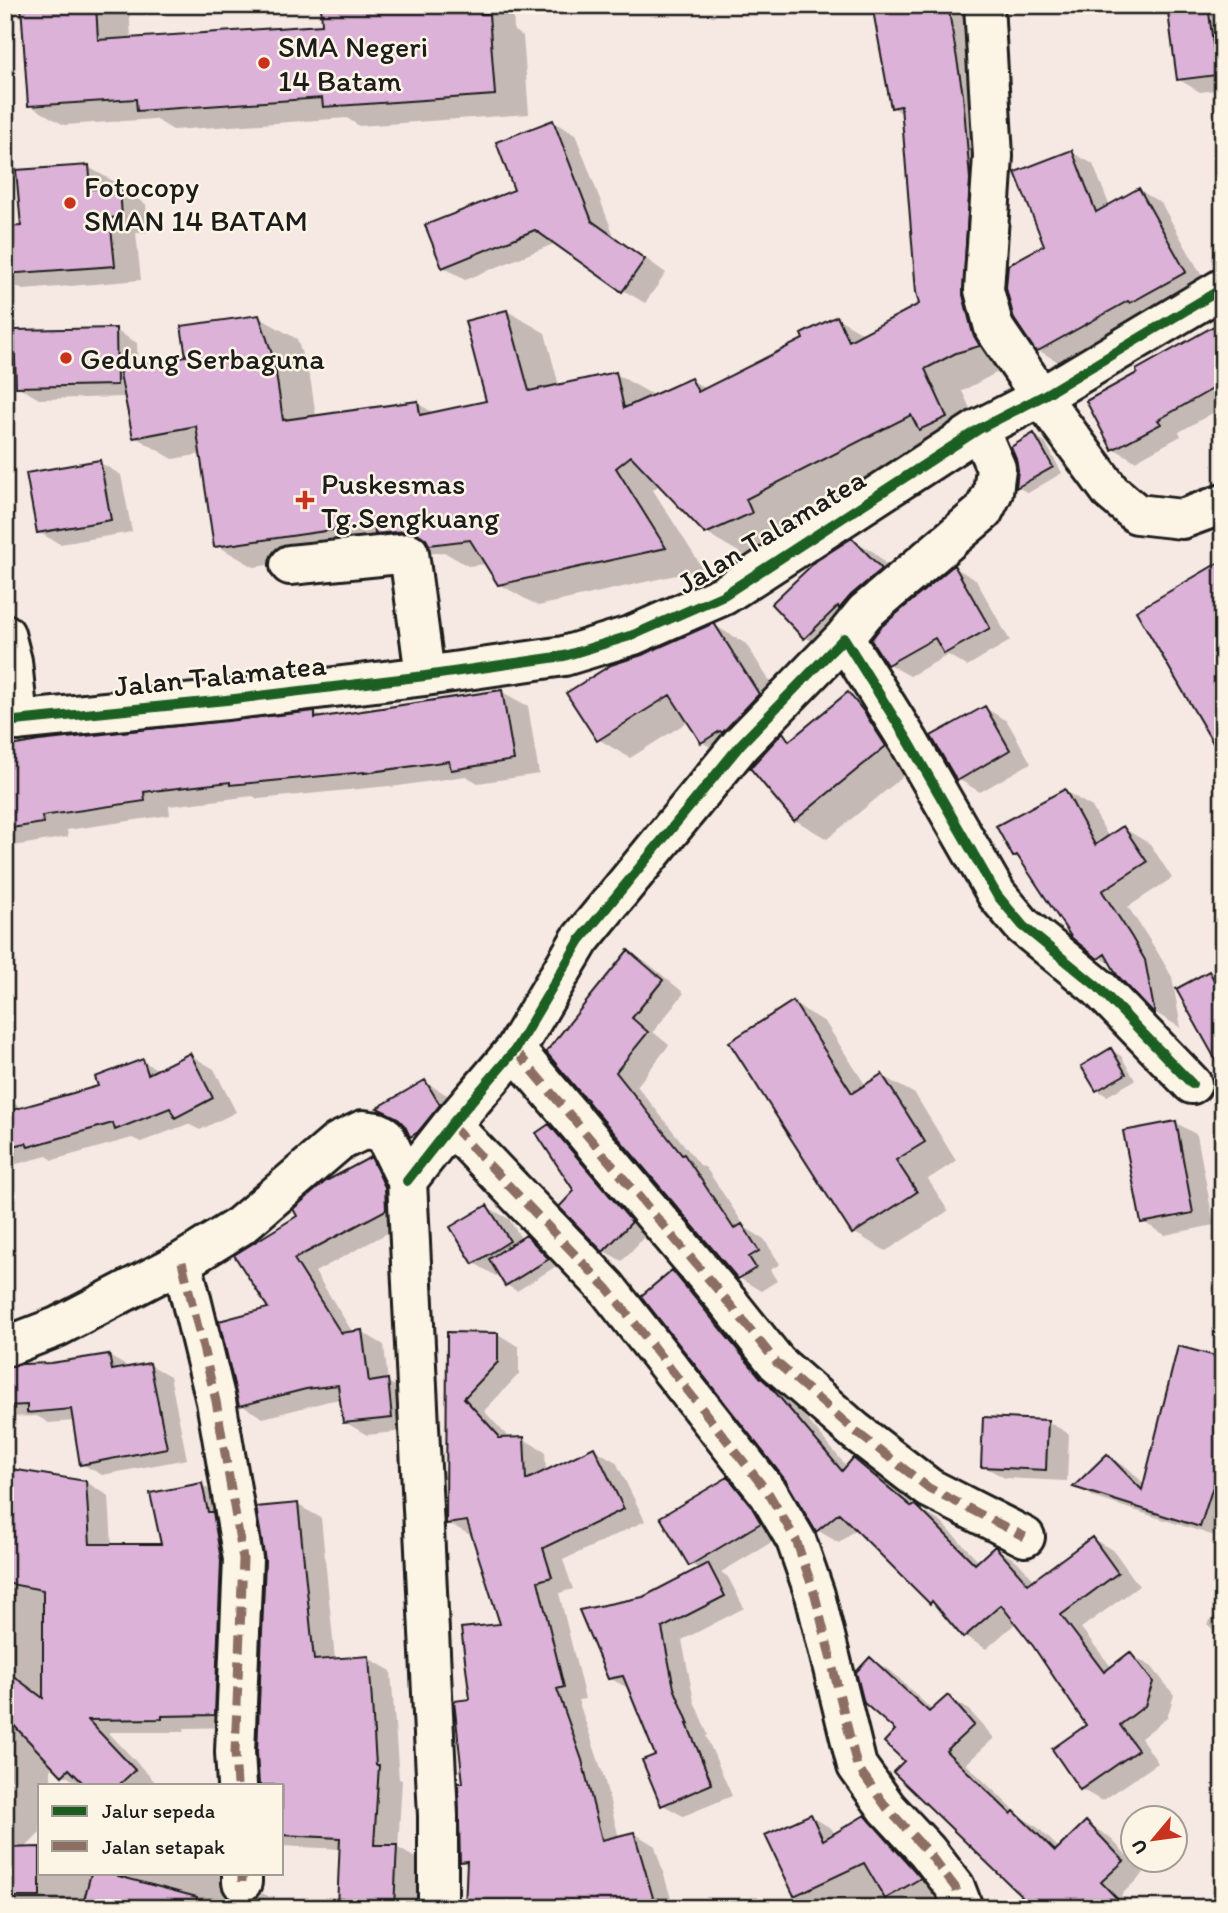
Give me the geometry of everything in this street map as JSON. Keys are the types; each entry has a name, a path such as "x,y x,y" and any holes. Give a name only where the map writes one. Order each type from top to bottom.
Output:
{"street":[{"path":"984,5 993,156 984,290 995,328 1041,397 1111,492 1137,514 1182,519 1223,504"},
{"name":"Jalan Talamatea","path":"12,721 425,676 564,656 633,635 724,594 979,429 1041,397 1223,288"},
{"path":"407,1181 515,1050 580,940 741,744 844,638 865,612 984,512 993,492 996,468 979,429"},
{"path":"290,565 408,553 425,676"},
{"path":"5,634 12,661 12,721"},
{"path":"844,638 909,742 997,895 1023,926 1098,989 1192,1084"},
{"path":"515,1050 777,1363 855,1431 929,1488 1025,1537"},
{"path":"451,1125 607,1288 769,1494 796,1540 815,1595 857,1766 887,1808 927,1850 955,1887 963,1908"},
{"path":"5,1348 57,1327 182,1262 240,1226 338,1142 363,1129 385,1136 407,1181 439,1815 438,1908"},
{"path":"182,1262 216,1401 243,1559 235,1752 237,1784"}],"building":[{"name":"SMA Negeri 14 Batam","path":"21,5 96,5 98,40 322,25 321,5 480,5 480,14 489,14 495,95 323,107 322,98 137,111 136,99 28,106"},
{"path":"872,5 948,5 963,95 970,179 963,295 973,334 980,346 956,353 925,369 947,417 919,430 911,415 746,499 752,513 705,534 631,456 616,468 666,548 498,585 470,540 429,545 426,539 417,533 407,531 375,534 374,524 214,547 196,426 133,438 119,369 186,356 181,326 259,315 274,360 283,420 418,401 420,415 486,401 465,321 507,310 529,391 616,372 624,408 691,378 698,392 803,339 801,334 837,316 849,341 919,304 901,106 891,108"},
{"path":"1167,5 1208,5 1217,75 1177,80"},
{"path":"553,120 592,221 645,259 622,292 535,230 442,268 425,225 514,190 496,142"},
{"path":"1072,150 1096,212 1139,188 1186,272 1036,352 1014,319 1006,288 1008,265 1044,245 1015,172"},
{"path":"89,165 91,189 120,187 122,217 110,218 115,266 5,274 5,227 21,226 16,170"},
{"path":"1223,321 1223,383 1158,420 1161,424 1112,450 1086,401"},
{"name":"Gedung Serbaguna","path":"116,328 117,385 16,387 14,330"},
{"path":"1034,433 1053,467 1016,488 1018,470 1011,447"},
{"path":"100,460 111,520 37,533 26,473"},
{"path":"852,538 882,569 804,639 771,604 816,561"},
{"path":"1223,560 1223,760 1136,611"},
{"path":"954,565 990,628 944,654 935,638 887,665 871,640 881,627"},
{"path":"714,623 759,694 722,733 720,731 701,743 670,695 597,741 566,693 611,665 642,655"},
{"path":"502,690 514,760 451,770 449,761 364,773 230,785 230,782 144,792 145,801 42,816 43,823 5,829 5,747 315,711 315,718"},
{"path":"848,692 886,746 794,821 750,768 783,732 789,741"},
{"path":"985,706 1010,750 957,781 931,736"},
{"path":"1065,789 1095,845 1123,826 1147,862 1102,891 1145,960 1155,1015 1117,975 1105,954 1098,959 1072,938 1017,855 1013,857 996,826"},
{"path":"628,950 663,980 632,1018 648,1032 616,1072 682,1155 684,1154 734,1229 742,1224 759,1251 749,1257 756,1268 738,1279 546,1052"},
{"path":"1209,971 1223,996 1223,1073 1176,989"},
{"path":"793,1001 852,1093 882,1074 925,1142 896,1160 917,1192 852,1234 729,1042"},
{"path":"1111,1048 1126,1074 1096,1091 1081,1066"},
{"path":"190,1053 213,1098 175,1118 170,1108 115,1130 113,1123 28,1147 26,1143 5,1148 5,1112 98,1086 95,1077 143,1059 148,1074"},
{"path":"425,1080 440,1105 418,1132 410,1137 405,1126 396,1117 377,1108"},
{"path":"1176,1121 1193,1213 1141,1223 1123,1131"},
{"path":"549,1124 632,1222 603,1252 559,1207 574,1191 536,1133"},
{"path":"371,1157 385,1187 386,1210 294,1259 341,1333 362,1330 369,1382 388,1379 392,1418 343,1423 338,1385 306,1389 239,1406 219,1321 268,1308 234,1255 297,1216 293,1209 326,1181"},
{"path":"487,1205 510,1241 473,1264 450,1227"},
{"path":"526,1235 549,1259 505,1286 489,1259"},
{"path":"672,1270 842,1471 853,1458 912,1507 915,1505 919,1508 975,1564 995,1546 1028,1584 1092,1537 1118,1573 1061,1615 1104,1672 1130,1652 1153,1682 1145,1706 1120,1725 1138,1750 1080,1790 1052,1749 1086,1725 1033,1646 1001,1605 963,1638 932,1601 930,1604 839,1513 816,1532 786,1481 641,1296"},
{"path":"447,1332 498,1333 498,1362 464,1398 498,1438 524,1437 526,1480 594,1447 624,1509 543,1548 552,1577 538,1581 564,1687 557,1689 582,1760 602,1840 634,1832 656,1908 465,1908 467,1861 460,1862 458,1783 463,1783 454,1701 470,1699 461,1628 500,1624 467,1521 446,1524"},
{"path":"1178,1346 1223,1358 1223,1455 1200,1527 1073,1487 1107,1454 1142,1490"},
{"path":"109,1354 112,1370 150,1363 167,1448 80,1465 71,1409 27,1413 27,1405 5,1406 5,1368"},
{"path":"983,1417 1048,1420 1046,1470 981,1467"},
{"path":"5,1468 86,1481 90,1544 161,1544 150,1493 202,1483 208,1512 213,1512 221,1560 215,1715 88,1720 135,1770 120,1784 84,1784 69,1769 62,1776 5,1716 5,1670 43,1698 43,1590 5,1583"},
{"path":"728,1477 761,1523 689,1566 660,1517"},
{"path":"298,1503 314,1660 369,1656 376,1765 379,1765 374,1845 397,1845 394,1908 337,1908 340,1838 284,1835 284,1784 259,1784 257,1752 265,1560 256,1507"},
{"path":"708,1563 725,1596 662,1628 674,1688 712,1784 661,1806 642,1760 655,1755 623,1676 608,1679 579,1610 643,1597"},
{"path":"870,1657 929,1712 948,1695 974,1725 946,1751 1011,1814 1014,1811 1055,1851 1086,1821 1120,1857 1120,1865 1101,1882 1126,1908 1034,1908 893,1772 904,1761 884,1742 895,1730 864,1703 856,1672"},
{"path":"811,1814 823,1840 865,1815 921,1878 885,1899 864,1863 794,1896 765,1835"},
{"path":"38,1847 40,1897 5,1897 5,1848"},
{"path":"91,1874 118,1874 197,1897 196,1908 82,1908"}],"marked path":[{"path":"515,1050 777,1363 855,1431 929,1488 1025,1537"},
{"path":"451,1125 607,1288 769,1494 796,1540 815,1595 857,1766 887,1808 927,1851 955,1887 963,1908"},
{"path":"182,1262 216,1401 243,1559 235,1752 237,1784"},
{"path":"242,1874 242,1882"}],"cycle path":[{"path":"5,722 226,700 425,676 564,656 633,635 724,595 979,429 1041,397 1223,288"},
{"path":"407,1181 515,1050 580,940 741,744 844,638 909,742 997,895 1023,926 1099,988 1192,1084"}],"place":[{"name":"SMA Negeri 14 Batam","path":"264,63"},
{"name":"Fotocopy SMAN 14 BATAM","path":"70,203"},
{"name":"Gedung Serbaguna","path":"66,358"},
{"name":"Puskesmas Tg.Sengkuang","path":"305,500"}]}
